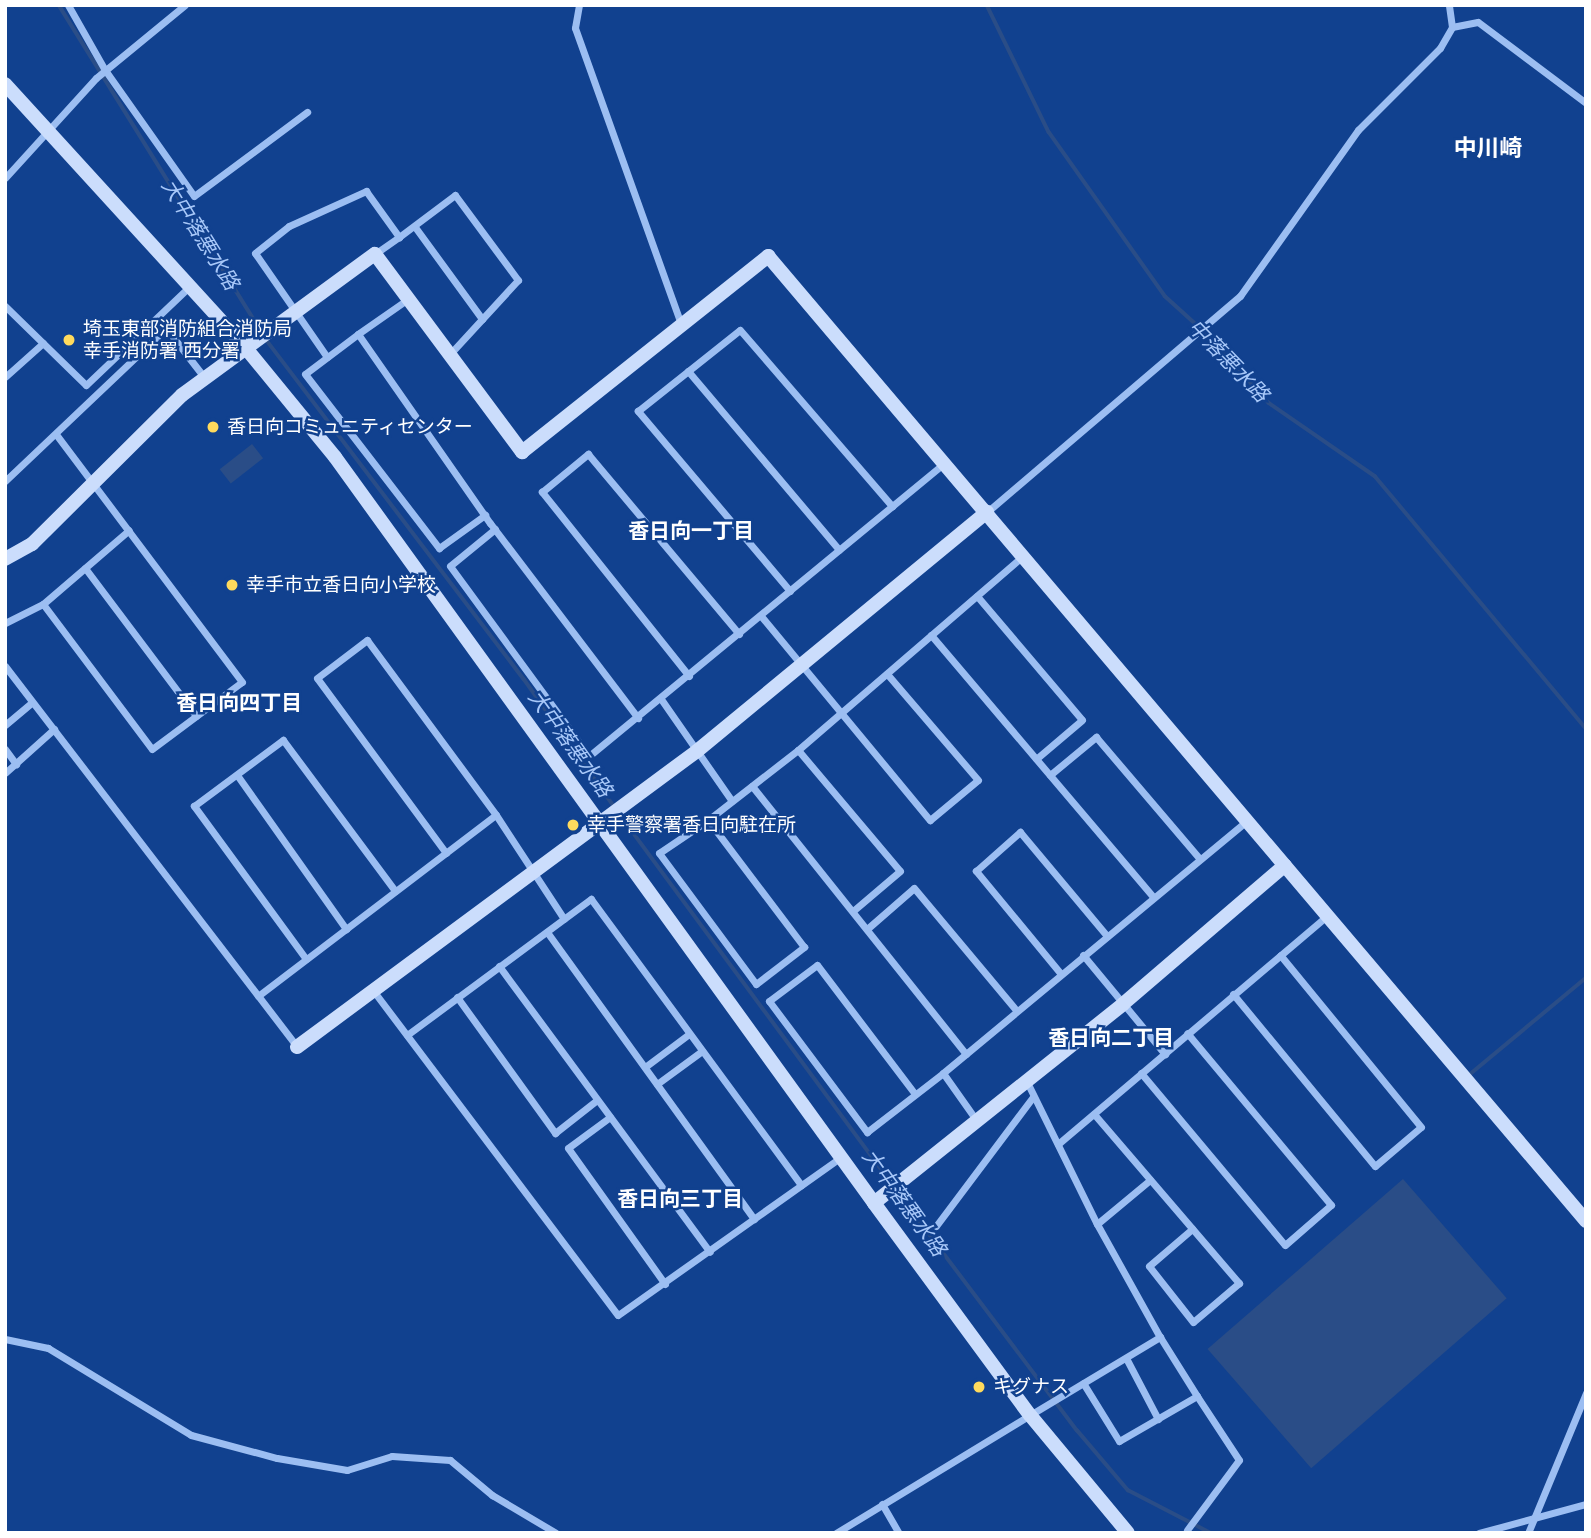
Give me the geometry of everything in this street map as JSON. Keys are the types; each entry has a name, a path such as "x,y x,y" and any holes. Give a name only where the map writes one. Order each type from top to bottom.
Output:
{"street":[{"path":"68,5 104,71 194,196 307,112"},
{"path":"5,178 51,131 96,78 185,5"},
{"path":"579,5 575,28 681,324"},
{"path":"5,666 297,1047 697,751 987,512 1240,296 1358,130 1440,48 1452,27 1449,5"},
{"path":"1452,27 1478,22 1586,103"},
{"path":"5,84 51,131 190,286 257,339 335,457 612,816 874,1203 1128,1533"},
{"path":"327,357 255,253 289,226 366,191 400,237"},
{"path":"5,559 32,544 92,481 204,377 415,227 455,195 518,280 449,354"},
{"path":"415,227 482,319"},
{"path":"375,254 522,452 768,256 1586,1222"},
{"path":"5,306 86,385 190,286"},
{"path":"408,299 304,374 439,548 485,515"},
{"path":"6,479 166,328 204,377"},
{"path":"790,591 638,411 740,330 892,506"},
{"path":"358,334 495,529 638,718"},
{"path":"5,377 43,342"},
{"path":"688,371 839,550"},
{"path":"43,604 152,749 242,682 56,434"},
{"path":"689,676 542,492 588,454 739,634"},
{"path":"495,529 450,566 589,756 689,676 944,462"},
{"path":"5,624 43,604 129,530"},
{"path":"708,820 804,947 756,984 659,853 708,820 798,750 1023,555"},
{"path":"85,568 196,716"},
{"path":"977,596 1082,720 1036,759"},
{"path":"761,616 930,820 978,780 887,674"},
{"path":"931,635 1153,897"},
{"path":"446,853 317,678 367,640 496,815 531,873 564,919"},
{"path":"661,699 732,801"},
{"path":"5,725 32,702"},
{"path":"5,773 54,729"},
{"path":"1050,775 1096,737 1200,859"},
{"path":"306,959 194,806 283,740 396,891"},
{"path":"5,749 16,764"},
{"path":"798,750 900,871 853,911"},
{"path":"237,775 346,929"},
{"path":"752,786 966,1054"},
{"path":"258,996 496,815"},
{"path":"915,1094 817,965 769,1001 867,1132 943,1073 1247,820"},
{"path":"1061,974 976,871 1020,832 1107,936"},
{"path":"874,1203 1123,1004 1285,865"},
{"path":"867,929 914,888 1017,1011"},
{"path":"407,1035 591,899 801,1185"},
{"path":"1058,1144 1328,916"},
{"path":"547,932 754,1219"},
{"path":"1083,955 1165,1054"},
{"path":"1233,994 1375,1166 1421,1127 1280,955"},
{"path":"499,966 710,1252"},
{"path":"372,989 618,1315 841,1157"},
{"path":"457,998 555,1133 597,1100"},
{"path":"1141,1073 1285,1245 1331,1205 1187,1033"},
{"path":"645,1067 689,1034"},
{"path":"657,1084 702,1051"},
{"path":"943,1073 978,1122"},
{"path":"1027,1082 1097,1224 1160,1337 1239,1460 1194,1517 1187,1530"},
{"path":"936,1226 1033,1097"},
{"path":"1094,1114 1239,1283 1193,1322 1149,1266 1192,1229"},
{"path":"610,1117 568,1148 665,1284"},
{"path":"1097,1224 1150,1180"},
{"path":"836,1533 1160,1337"},
{"path":"5,1339 48,1348 191,1435 276,1458 347,1469 391,1456 450,1460 492,1495 556,1533"},
{"path":"1126,1358 1158,1419"},
{"path":"1083,1383 1119,1441 1197,1396"},
{"path":"1528,1533 1586,1393"},
{"path":"882,1504 899,1533"},
{"path":"1479,1533 1586,1504"}],"water":[{"path":"252,444 263,458 231,483 220,469"},
{"path":"1403,1179 1507,1298 1311,1468 1208,1349"}],"waterway":[{"name":"大中落悪水路","path":"59,5 261,331"},
{"name":"中落悪水路","path":"987,5 1049,132 1165,296 1208,335 1269,403 1375,476 1586,728"},
{"name":"大中落悪水路","path":"265,338 524,679 614,806"},
{"name":"大中落悪水路","path":"618,812 892,1183"},
{"path":"1469,1075 1586,978"},
{"name":"大中落悪水路","path":"896,1190 1077,1430 1128,1490 1211,1533"}],"place":[{"name":"埼玉東部消防組合消防局 幸手消防署 西分署","path":"69,340"},
{"name":"香日向コミュニティセンター","path":"213,427"},
{"name":"幸手市立香日向小学校","path":"232,585"},
{"name":"幸手警察署香日向駐在所","path":"573,825"},
{"name":"キグナス","path":"979,1387"}],"district":[{"name":"中川崎","path":"1488,147"},
{"name":"香日向一丁目","path":"691,530"},
{"name":"香日向四丁目","path":"239,702"},
{"name":"香日向二丁目","path":"1111,1037"},
{"name":"香日向三丁目","path":"680,1198"}]}
